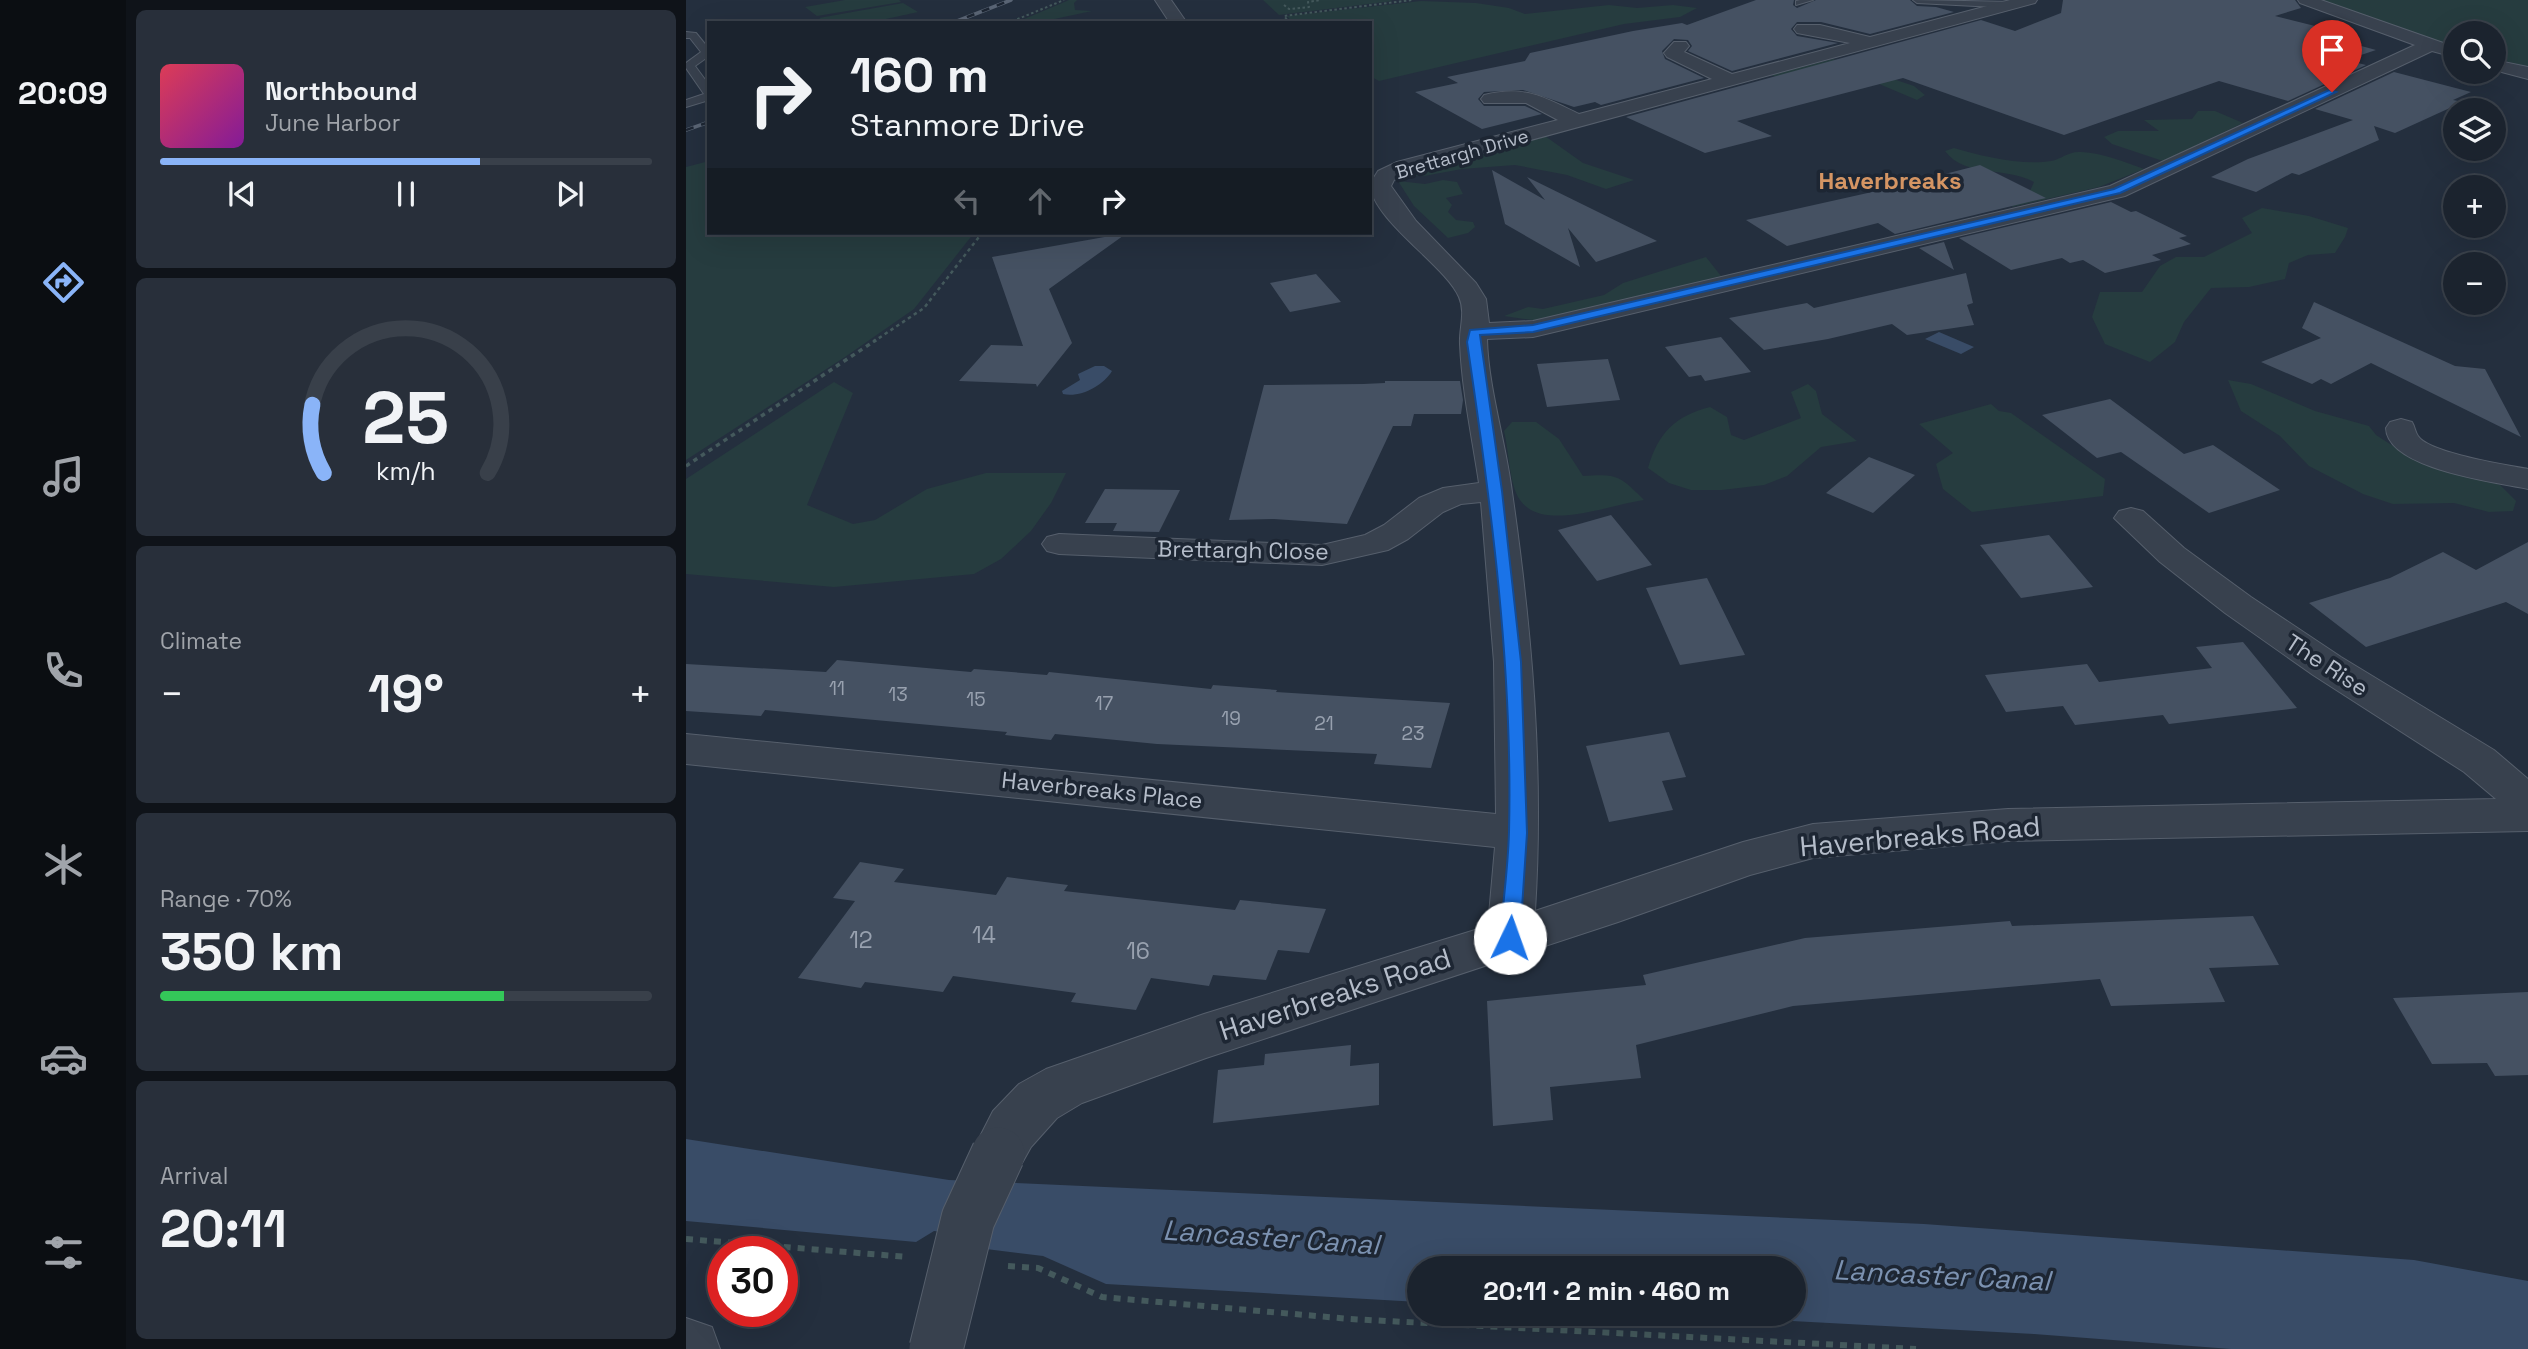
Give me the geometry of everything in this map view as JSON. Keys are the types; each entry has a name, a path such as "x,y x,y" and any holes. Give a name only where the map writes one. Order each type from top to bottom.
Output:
{"street":[{"path":"1163,0 1178,21"},
{"path":"2306,0 2443,49"},
{"name":"Brettargh Drive","path":"1510,938 1518,833 1513,662 1496,491 1473,342 1477,323 1474,301 1469,292 1388,203 1380,186 1393,161 1577,121 2022,2"},
{"path":"1815,28 1870,43"},
{"path":"1474,332 1533,329 2117,191 2430,45"},
{"path":"1653,59 1679,52 1730,80"},
{"path":"2506,68 2528,74"},
{"path":"1492,99 1527,95 1542,100 1577,121"},
{"path":"2400,428 2403,439 2415,449 2482,470 2528,479"},
{"name":"Brettargh Close","path":"1059,544 1322,555 1376,543 1396,532 1431,505 1455,495 1496,491"},
{"name":"The Rise","path":"2131,518 2172,555 2238,606 2327,666 2479,761 2528,803"},
{"name":"Haverbreaks Place","path":"686,749 1518,833"},
{"name":"Haverbreaks Road","path":"936,1349 968,1219 1012,1129 1038,1101 1064,1086 1204,1036 1602,909 1743,859 1813,841 2008,825 2528,815"}],"lane":[{"path":"1798,3 1809,0"},
{"path":"1917,0 2022,2"},
{"path":"686,35 693,35 707,53 689,65 707,92"},
{"path":"686,104 707,96"}],"path":[{"path":"1014,21 1064,0"},
{"path":"1284,5 1289,9 1299,8 1310,6 1308,2 1321,0"},
{"path":"1288,21 1284,16 1412,0"},
{"path":"686,466 924,308 980,235"},
{"path":"686,1239 916,1258"},
{"path":"998,1265 1038,1268 1102,1297 1350,1319 1916,1349"}],"green space":[{"path":"845,0 901,2 817,16 805,7"},
{"path":"1069,0 1077,0 1074,3 1075,10 1092,11 1045,21 1020,21"},
{"path":"1263,0 1390,0 1393,1 1279,15"},
{"path":"2323,0 2528,0 2528,67 2506,61 2506,21 2443,21 2443,43"},
{"path":"1421,1 1476,3 1509,8 1525,14 1609,5 1637,8 1673,5 1697,8 1680,17 1624,24 1379,81 1372,77 1372,21 1291,21 1287,16"},
{"path":"903,3 918,12 874,21 826,21 819,18"},
{"path":"1833,59 1914,86 1925,95 1917,100 1865,78 1779,78 1771,75"},
{"path":"2198,111 2215,111 2243,123 2163,161 2112,144 2104,137 2118,131 2159,131 2144,120 2192,119"},
{"path":"1545,136 1583,163 1634,180 1606,189 1567,175 1515,165 1407,176 1412,171"},
{"path":"1954,148 1989,157 2027,162 2051,161 2076,152 2089,153 2144,169 2099,187 2012,207 2014,199 2030,191 2034,182 2011,174 1963,165 1945,151"},
{"path":"707,162 707,235 972,235 914,309 686,460 686,167"},
{"path":"1443,180 1457,182 1463,194 1446,198 1452,205 1448,212 1456,220 1473,222 1475,227 1468,233 1448,238 1414,206 1398,181 1425,184"},
{"path":"2262,208 2309,216 2348,228 2335,253 2308,255 2289,263 2285,279 2249,287 2211,288 2184,322 2175,342 2150,362 2105,344 2092,317 2100,292 2142,292 2160,266 2176,257 2204,257 2252,233 2242,218"},
{"path":"1706,257 1721,276 1539,321 1504,316 1528,307 1543,309 1604,295 1623,283"},
{"path":"2228,380 2251,384 2315,411 2369,426 2376,435 2393,446 2423,460 2500,485 2516,501 2513,511 2489,512 2454,503 2393,504 2363,494 2309,466 2280,436 2241,411"},
{"path":"834,382 853,393 807,505 853,524 875,520 927,489 986,473 1066,473 1051,503 1031,531 1001,559 974,574 834,587 686,574 686,479"},
{"path":"1808,384 1816,391 1822,414 1857,441 1821,447 1787,476 1764,485 1722,490 1691,490 1669,483 1648,468 1663,436 1687,415 1710,407 1727,417 1731,435 1744,440 1801,418 1791,392"},
{"path":"1991,404 1999,411 2011,413 2105,479 2103,496 1972,512 1943,489 1936,464 1953,453 1919,424"},
{"path":"1512,422 1536,422 1559,439 1583,476 1603,475 1617,478 1629,485 1644,500 1560,516 1530,510 1516,494 1511,477 1504,431"}],"water":[{"path":"1939,332 1974,347 1961,354 1925,339"},
{"path":"1095,366 1104,366 1112,371 1090,390 1063,394 1062,391 1080,380 1078,374"},
{"name":"Lancaster Canal","path":"686,1139 949,1180 1924,1224 2414,1260 2528,1281 2528,1349 2231,1349 2034,1334 1806,1322 1806,1256 1407,1256 1407,1301 1106,1284 1043,1256 986,1249 978,1236 934,1231 916,1242 686,1221"}],"building":[{"path":"1756,0 1794,0 1793,5 1797,8 1816,0 1910,0 1917,6 1954,12 1870,34 1821,22 1797,22 1791,29 1797,36 1838,43 1732,71 1688,51 1692,46 1688,40 1674,39 1662,51 1665,59 1704,78 1601,105 1595,102 1574,107 1523,90 1484,92 1478,99 1484,106 1525,106 1542,114 1482,129 1415,92 1458,83 1447,77 1525,61 1530,53 1633,31 1682,23 1687,25"},
{"path":"2063,0 2295,0 2301,8 2275,16 2323,28 2310,32 2376,50 2346,60 2366,65 2288,101 2219,81 2064,135 1903,78 1737,121 1772,136 1705,153 1626,117 1981,20 2015,31 2061,13"},
{"path":"2394,72 2471,92 2458,98 2443,98 2443,111 2395,133 2374,126 2379,140 2299,175 2292,173 2256,192 2211,177 2248,159 2353,120 2315,109"},
{"path":"1980,165 2046,198 1895,234 1878,223 1787,246 1746,220 1890,188"},
{"path":"1492,170 1545,200 1527,177 1657,241 1596,262 1568,228 1580,267 1505,224"},
{"path":"2111,202 2187,236 2179,238 2191,244 2152,255 2161,260 2105,273 2083,260 2070,263 2062,258 2011,270 1959,238"},
{"path":"1124,235 1049,289 1072,343 1037,387 1036,384 959,381 991,345 1023,346 992,257"},
{"path":"1944,242 1954,270 1919,248"},
{"path":"1966,273 1973,303 1967,305 1974,325 1907,335 1892,324 1764,350 1729,318 1807,303 1814,308"},
{"path":"1316,274 1341,302 1290,312 1270,283"},
{"path":"2314,302 2455,366 2485,369 2521,437 2371,363 2331,384 2321,379 2312,384 2261,362 2321,338 2302,328"},
{"path":"1721,337 1751,372 1705,381 1701,375 1689,377 1665,347"},
{"path":"1608,359 1620,400 1547,407 1537,364"},
{"path":"1385,381 1460,381 1463,400 1461,414 1414,414 1411,426 1393,426 1347,524 1274,519 1229,520 1264,385 1363,384"},
{"path":"2110,399 2184,454 2213,445 2280,490 2209,513 2121,452 2097,458 2042,415"},
{"path":"1869,457 1915,475 1873,513 1826,493"},
{"path":"1105,489 1180,490 1159,532 1113,531 1117,523 1085,523"},
{"path":"1611,515 1652,565 1597,581 1558,530"},
{"path":"2049,535 2093,587 2021,598 1980,545"},
{"path":"2528,542 2528,614 2506,602 2366,647 2309,603 2390,578 2443,552 2476,570"},
{"path":"1707,578 1745,655 1680,665 1646,588"},
{"path":"2243,642 2297,708 2169,724 2163,715 2075,725 2063,706 2006,712 1985,675 2087,664 2099,682 2212,668 2196,647"},
{"path":"837,660 971,672 974,669 1047,675 1049,672 1211,689 1213,685 1277,690 1276,692 1450,703 1431,768 1374,764 1377,754 1157,744 1055,734 1051,740 1005,735 1007,732 765,710 761,716 686,711 686,664 826,672"},
{"path":"1669,732 1686,777 1662,781 1673,810 1609,822 1586,746"},
{"path":"860,862 904,869 894,882 996,895 1007,877 1068,885 1064,891 1235,910 1240,900 1326,909 1309,953 1278,950 1266,980 1213,975 1209,986 1151,978 1136,1010 1071,1002 1076,993 953,976 943,992 865,982 861,988 798,978 855,901 833,898"},
{"path":"2253,916 2279,965 2209,968 2225,1002 2111,1006 2100,979 1793,1006 1636,1045 1641,1078 1550,1087 1553,1120 1493,1126 1487,1001 1646,985 1643,975 1805,938 2010,921 2012,926"},
{"path":"2528,992 2528,1075 2495,1076 2487,1063 2432,1064 2393,998"},
{"path":"1351,1045 1350,1066 1379,1063 1379,1105 1213,1123 1218,1070 1264,1065 1265,1054"}],"railway":[{"path":"957,21 1011,0"},
{"path":"686,130 707,123"}],"district":[{"name":"Haverbreaks","path":"1890,180"}],"route":[{"path":"1510,938 1518,833 1513,662 1496,491 1473,342 1474,332 1533,329 2117,191 2332,92"}]}
